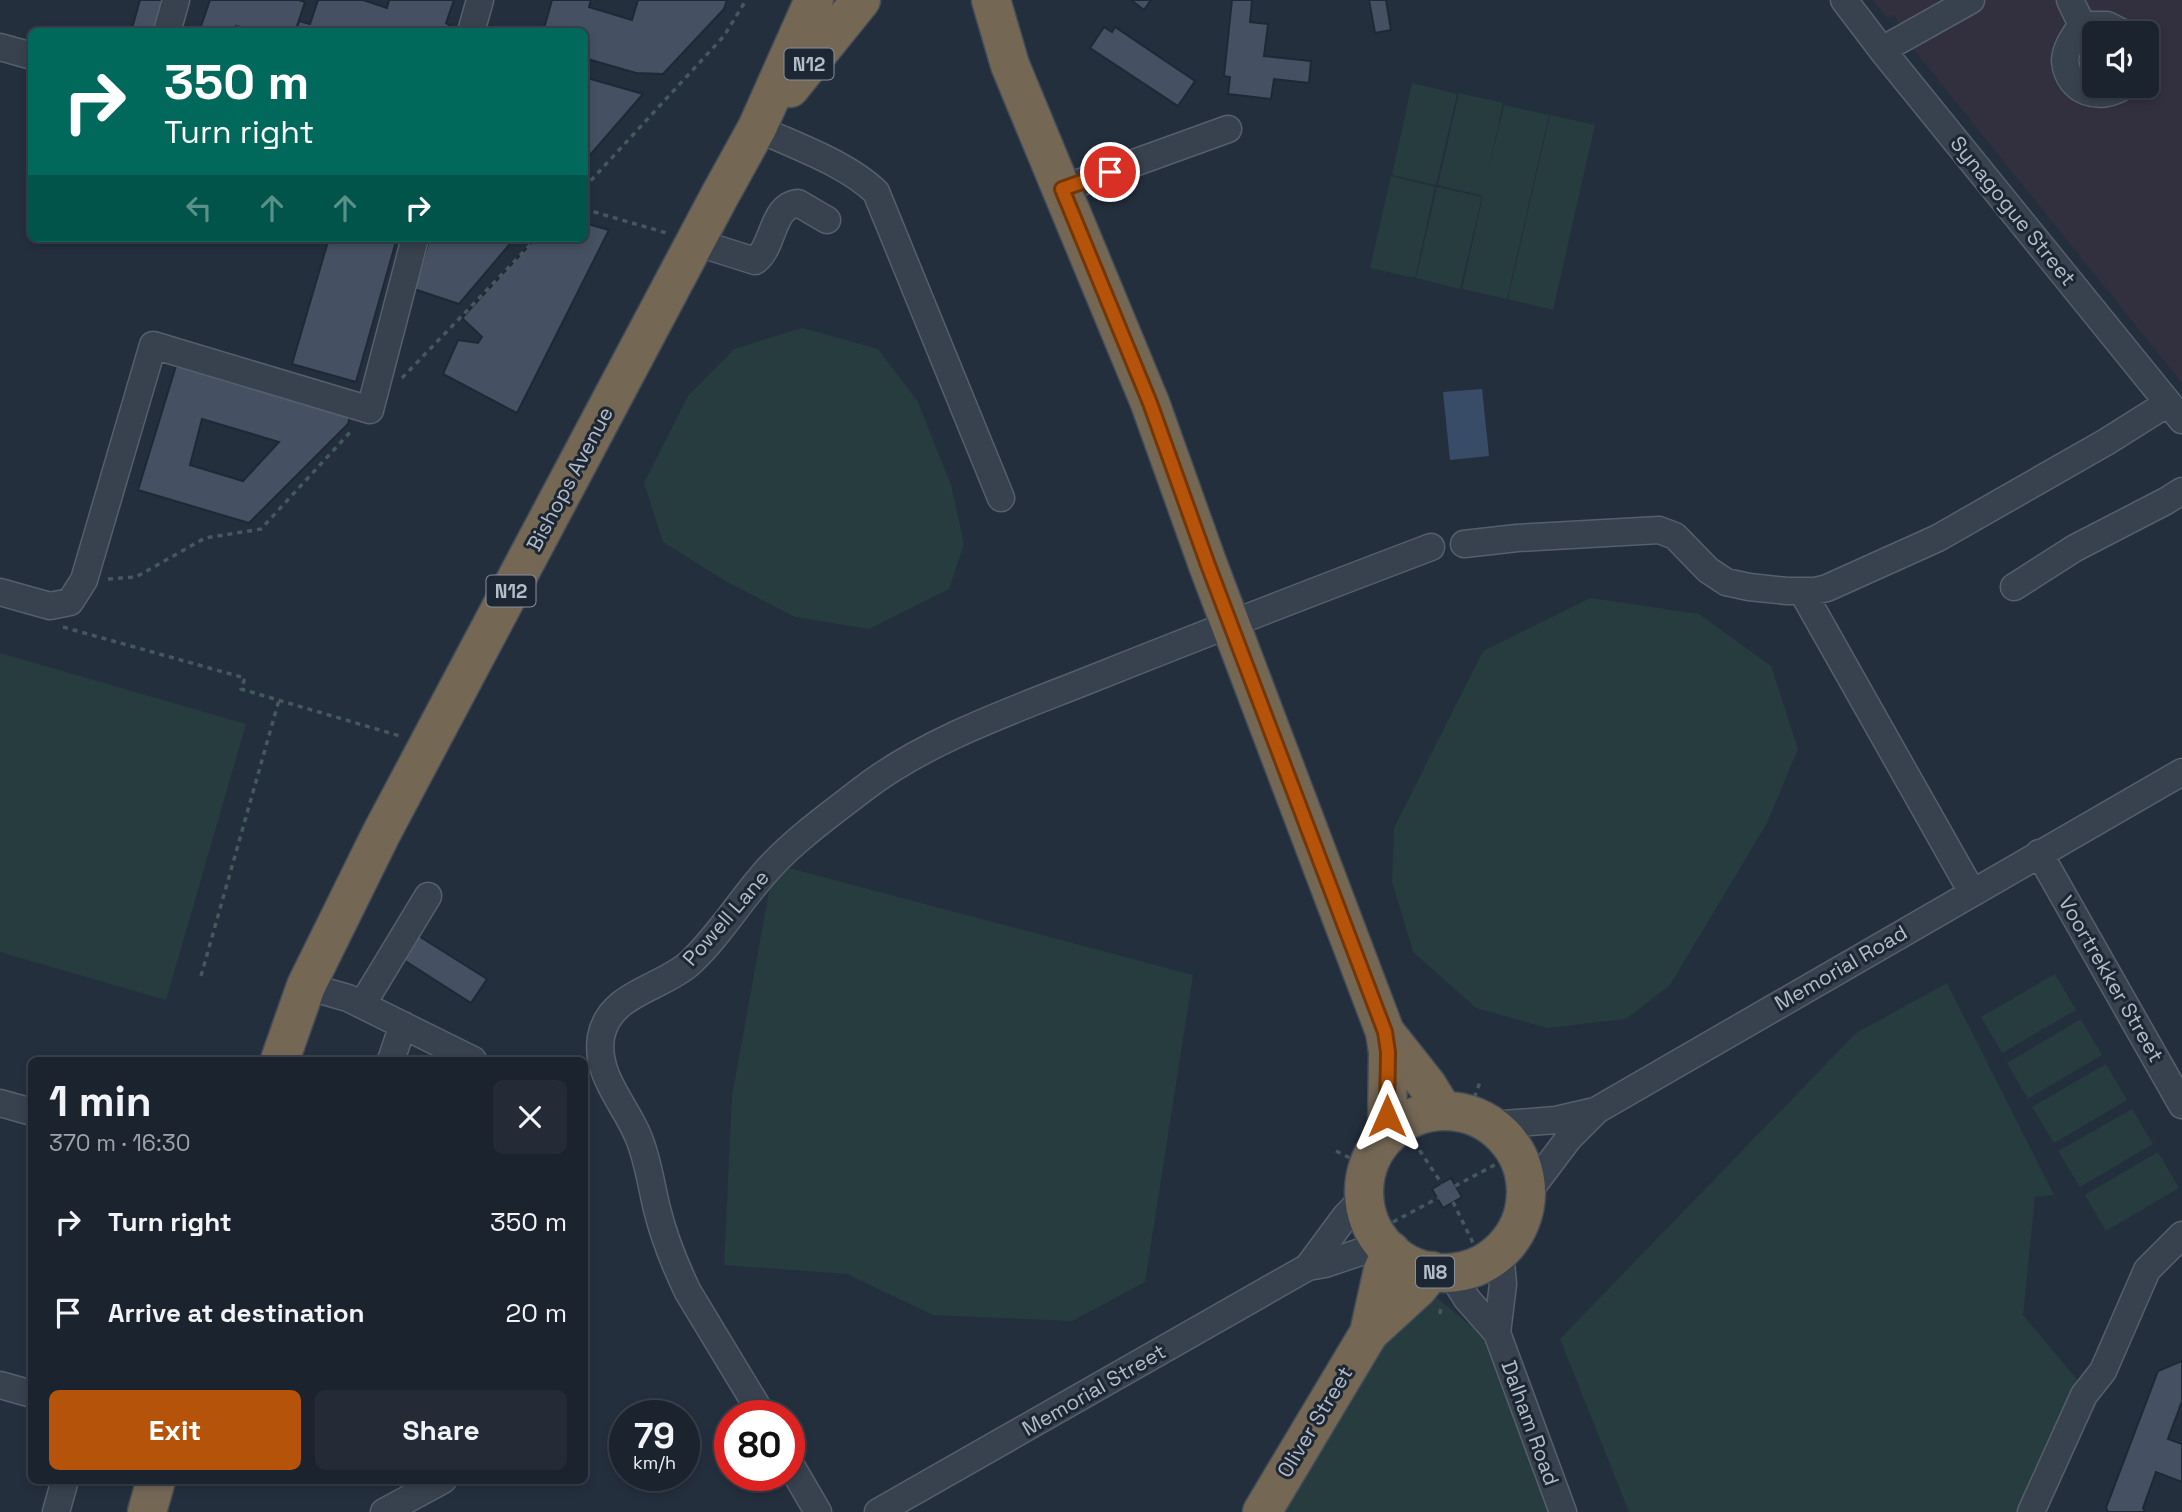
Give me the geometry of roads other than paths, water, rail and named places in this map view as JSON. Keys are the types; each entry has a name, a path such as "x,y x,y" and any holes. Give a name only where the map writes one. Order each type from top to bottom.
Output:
{"highway":[{"name":"N12","path":"757,128 814,0"},
{"name":"N12","path":"757,128 861,0"},
{"name":"N8","path":"974,0 1010,65 1150,403 1385,1032 1388,1052 1379,1186 1410,1264 1465,1262 1519,1226 1526,1195 1525,1179 1517,1156 1503,1135 1469,1115 1443,1111 1413,1119 1379,1186"},
{"name":"N8","path":"991,0 1010,65"},
{"name":"Bishops Avenue","path":"281,1057 306,986 381,834 757,128"},
{"name":"N8","path":"1385,1032 1443,1111"},
{"name":"Oliver Street","path":"1369,1333 1383,1270 1379,1186"},
{"name":"Oliver Street","path":"1262,1512 1369,1333 1417,1289 1465,1262"},
{"path":"147,1512 155,1484"}],"street":[{"path":"168,28 176,0"},
{"path":"472,28 480,0"},
{"name":"Synagogue Street","path":"1844,0 2175,412"},
{"path":"2070,0 2082,25 2071,40 2065,58 2070,78 2082,89"},
{"path":"1882,50 1969,1"},
{"path":"0,47 28,55"},
{"path":"757,128 843,169 867,183 876,192 1001,498"},
{"path":"1062,189 1228,129"},
{"path":"695,242 755,261 761,257 777,221 789,205 798,202 827,220"},
{"path":"0,592 50,606 70,602 84,580 153,345 370,410 414,242"},
{"path":"1464,544 1517,538 1659,530 1675,536 1708,570 1726,582 1749,587 1815,591 1836,585 1938,538 2106,442 2175,412"},
{"path":"2014,587 2075,548 2166,502 2182,491"},
{"name":"Powell Lane","path":"753,1400 688,1292 660,1221 638,1136 606,1077 601,1057 601,1038 614,1010 627,999 688,964 730,919 769,868 865,787 946,741 1231,623 1431,547"},
{"path":"1802,591 1972,892"},
{"name":"Memorial Road","path":"1526,1195 1569,1138 1597,1110 2182,772"},
{"name":"Voortrekker Street","path":"2039,853 2182,1105"},
{"path":"362,1005 428,896"},
{"path":"306,986 362,1005 467,1057"},
{"path":"392,1057 403,1025"},
{"path":"0,1102 28,1111"},
{"path":"1490,1125 1556,1120 1597,1110"},
{"name":"Memorial Street","path":"878,1512 1308,1267 1325,1264 1379,1186"},
{"name":"Memorial Street","path":"1308,1267 1345,1217 1379,1186"},
{"path":"2031,1512 2084,1395 2103,1371 2147,1270 2182,1235"},
{"name":"Dalham Road","path":"1465,1262 1503,1284 1497,1334"},
{"name":"Dalham Road","path":"1465,1262 1467,1299 1497,1334 1563,1512"},
{"path":"0,1385 28,1393"},
{"path":"56,1512 64,1484"},
{"path":"384,1512 436,1484"},
{"path":"805,1490 818,1512"}],"water":[{"path":"1482,389 1489,456 1450,460 1443,392"}]}
